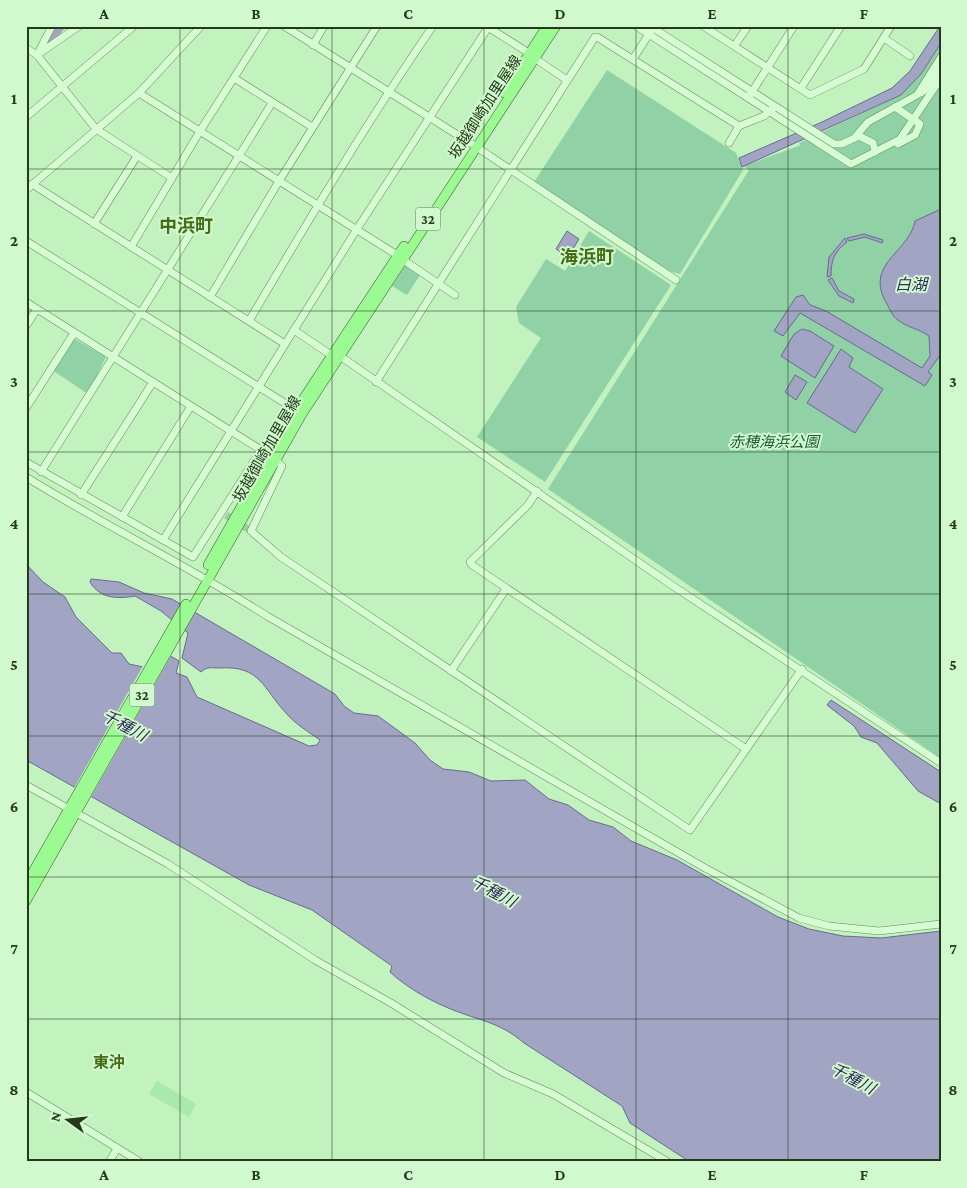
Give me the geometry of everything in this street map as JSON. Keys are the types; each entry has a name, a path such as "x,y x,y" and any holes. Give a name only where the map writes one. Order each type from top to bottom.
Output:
{"main road":[{"name":"坂越御崎加里屋線","path":"532,56 547,26"},
{"name":"坂越御崎加里屋線","path":"26,884 73,809 299,412 532,56 556,26"},
{"name":"坂越御崎加里屋線","path":"26,901 73,809"}],"street":[{"path":"37,55 52,26"},
{"path":"37,55 79,26"},
{"path":"26,117 134,26"},
{"path":"26,190 139,93 201,26"},
{"path":"131,247 200,131 267,26"},
{"path":"284,26 474,145 676,280"},
{"path":"314,44 324,26"},
{"path":"210,297 279,180 377,26"},
{"path":"249,321 388,90 433,26"},
{"path":"636,26 651,29 812,139 833,149"},
{"path":"703,26 810,95 864,69 892,26"},
{"path":"735,45 748,26"},
{"path":"750,95 794,26"},
{"path":"801,88 842,26"},
{"path":"162,540 357,229 488,27 567,80"},
{"path":"633,59 651,29"},
{"path":"376,382 595,37 739,126"},
{"path":"884,38 910,56"},
{"path":"26,48 37,55 96,128 172,178"},
{"path":"833,149 856,136 868,122 925,91 939,70 941,58"},
{"path":"234,78 312,127"},
{"path":"915,118 941,78"},
{"path":"139,93 318,204 456,295"},
{"path":"41,472 272,103"},
{"path":"772,110 806,126 820,135 851,164 891,143 898,144 915,136 920,124 915,118 895,108"},
{"path":"729,144 739,126 772,110"},
{"path":"856,136 864,137 873,143 875,152"},
{"path":"845,142 842,152 845,160"},
{"path":"94,224 137,156"},
{"path":"32,184 286,344"},
{"path":"26,241 299,412"},
{"path":"26,302 231,430 282,466 251,531 282,557 690,830 802,669"},
{"path":"26,326 37,308"},
{"path":"294,330 376,382 670,584 802,669 941,763"},
{"path":"26,408 74,333"},
{"path":"81,495 152,382"},
{"path":"122,516 191,406"},
{"path":"26,462 193,557 224,514 261,450"},
{"path":"26,477 705,868 799,918 829,926 879,931 941,924"},
{"path":"537,491 528,505 470,562 746,749"},
{"path":"451,671 506,588"},
{"path":"26,785 73,809 168,864 315,960 382,998 504,1073 553,1094 668,1162"},
{"path":"26,1092 140,1162"},
{"path":"109,1162 117,1148"}],"green space":[{"name":"赤穂海浜公園","path":"941,43 941,758 548,489 749,170 744,166 801,145 799,143 901,95 921,74"},
{"path":"607,70 736,153 743,170 680,274 664,270 534,182"},
{"path":"589,231 671,285 545,482 477,437 541,338 519,323 516,307 546,259 565,271"},
{"path":"406,265 420,275 407,295 392,286"},
{"path":"73,338 106,357 89,391 85,392 55,372"},
{"path":"157,1081 196,1104 189,1117 149,1094"}],"water":[{"path":"940,26 941,43 921,74 901,95 742,167 739,158 822,122 892,88 910,71"},
{"name":"白湖","path":"941,209 941,354 928,372 932,375 925,386 800,313 783,336 774,331 796,297 803,295 810,305 826,311 922,368 930,356 929,336 902,323 895,317 889,309 881,290 880,279 890,260 905,242 915,221"},
{"path":"567,231 579,239 568,257 556,249"},
{"path":"864,234 883,240 882,243 865,237 849,241 847,238"},
{"path":"845,238 847,242 836,253 831,276 827,277 829,257"},
{"path":"832,278 839,291 854,299 853,303 839,296 828,280"},
{"path":"802,329 810,331 834,346 815,378 781,356 794,334"},
{"path":"841,349 853,358 849,367 883,389 855,433 807,403"},
{"path":"795,375 807,382 796,400 785,392"},
{"name":"千種川","path":"26,564 43,582 65,597 76,617 112,653 121,653 129,664 143,667 167,654 179,661 176,673 187,677 197,697 309,746 317,745 320,740 290,717 260,680 244,670 233,668 210,668 201,672 182,658 188,633 161,611 135,596 116,597 104,595 94,588 90,582 91,579 119,582 144,593 172,599 335,694 344,706 354,713 378,716 415,743 430,760 443,769 469,772 491,781 525,780 549,799 568,805 589,820 613,827 631,841 677,860 778,917 809,929 843,936 881,938 941,931 941,1162 690,1162 630,1123 622,1106 515,1036 496,1025 439,1004 409,987 390,972 392,966 312,910 249,885 26,760"},
{"path":"831,700 941,772 941,804 918,791 877,743 861,737 854,726 827,705"}],"pier":[{"path":"166,651 172,654 90,799 73,790 144,664"}],"waterway":[{"path":"51,38 60,26"}],"tunnel":[{"path":"226,515 251,531"}],"district":[{"name":"中浜町","path":"186,226"},
{"name":"海浜町","path":"587,257"},
{"name":"東沖","path":"109,1062"}]}
